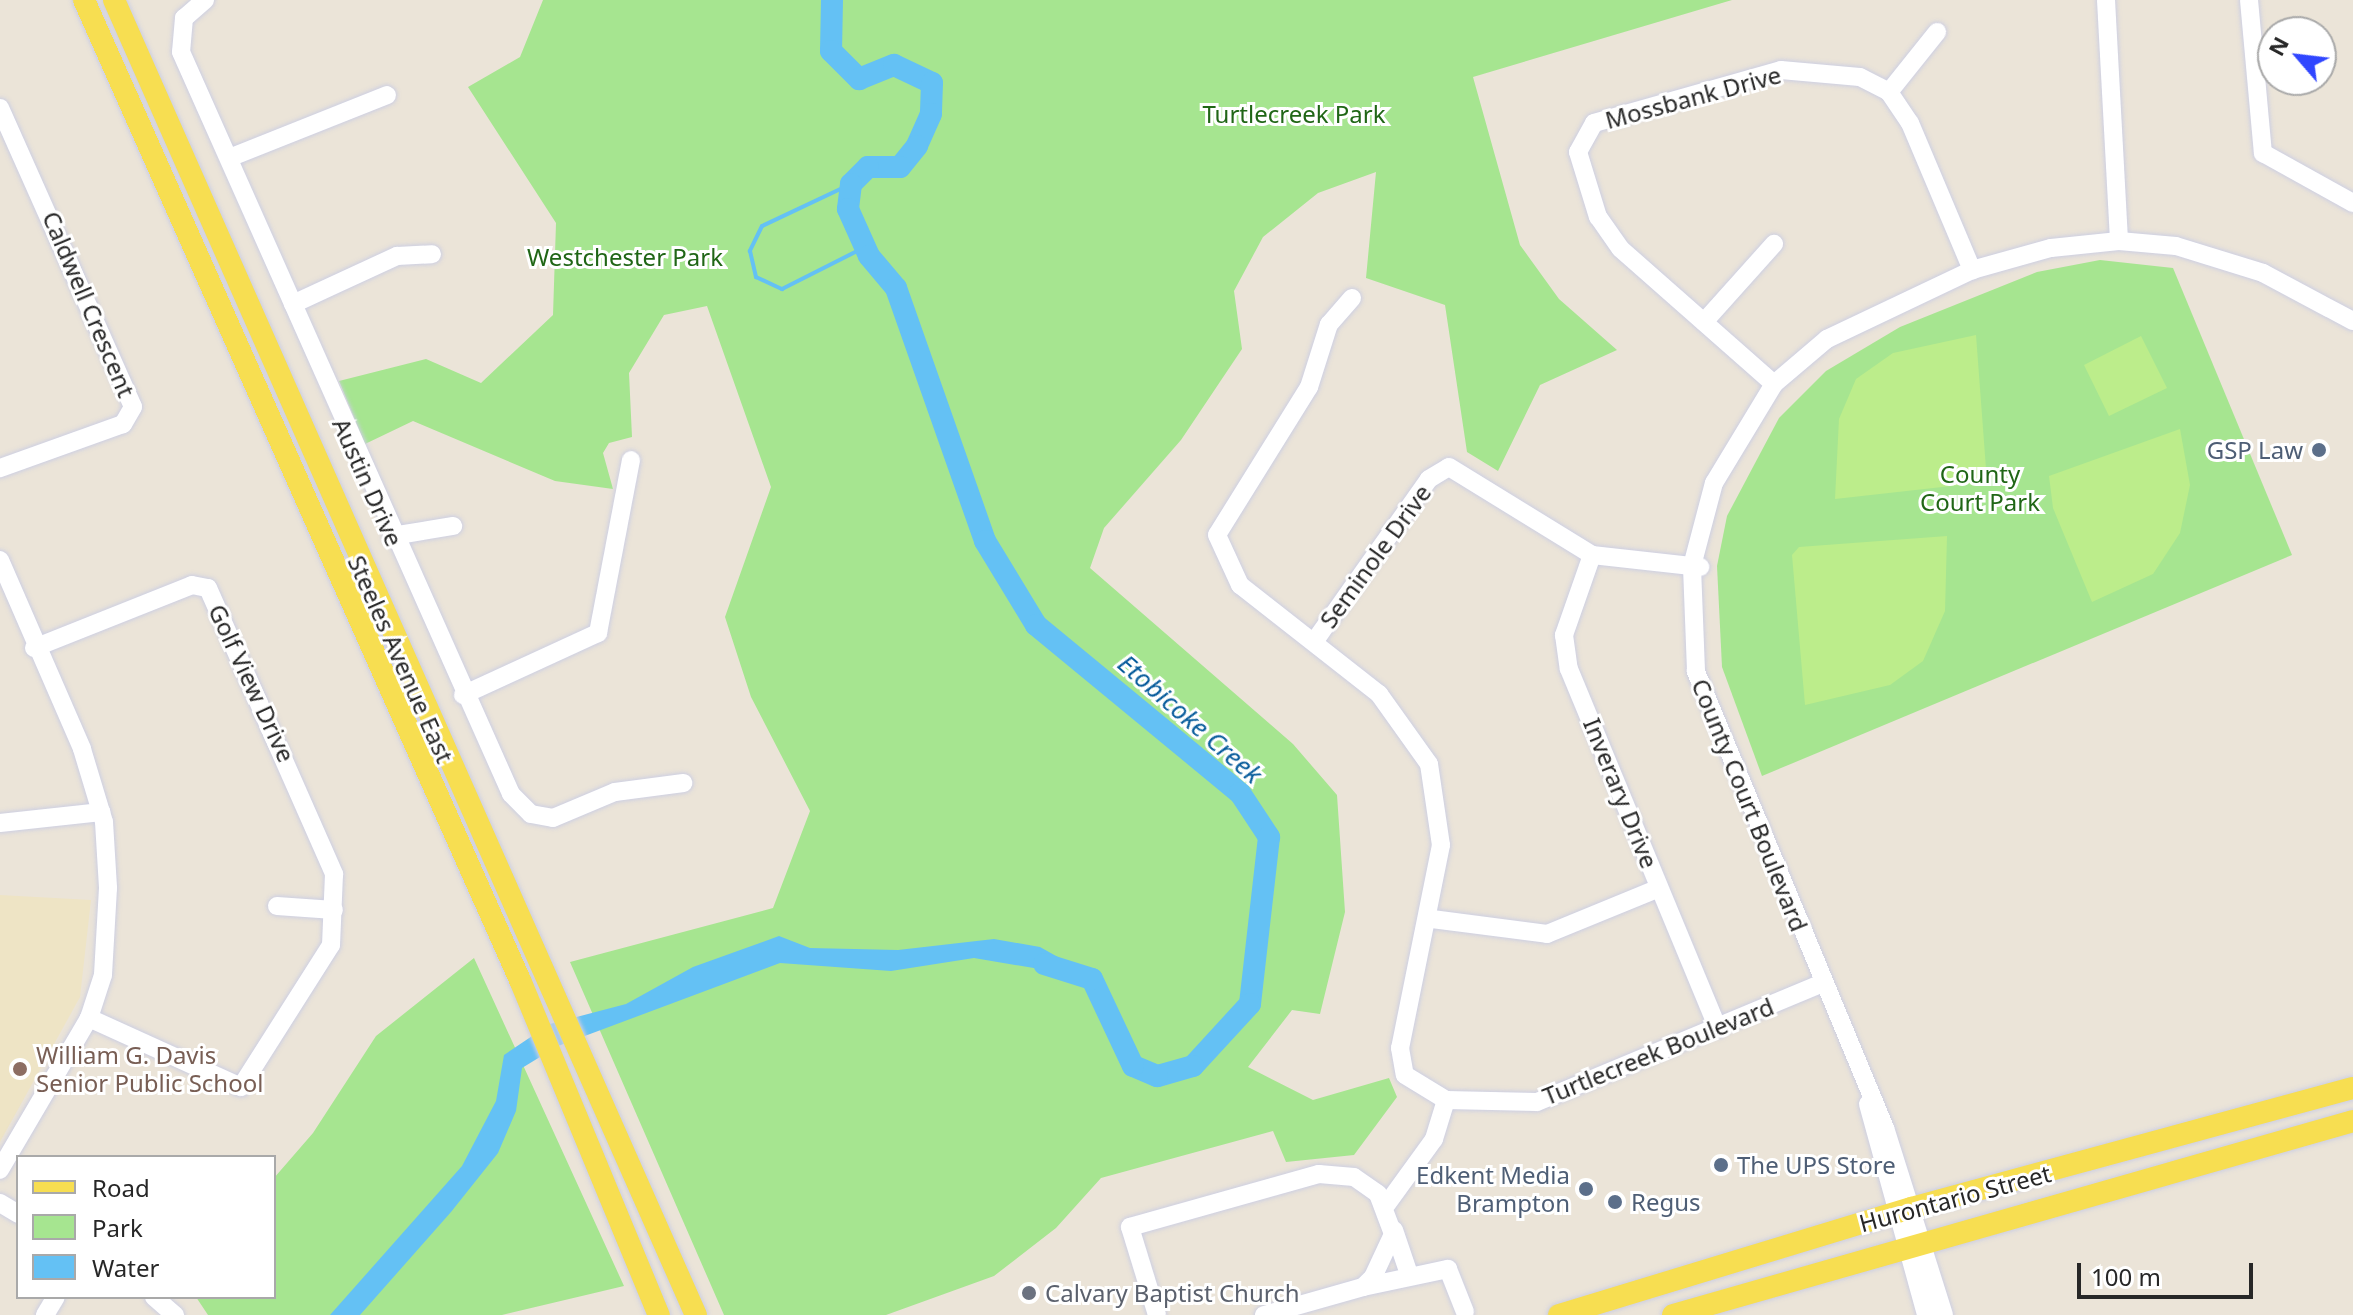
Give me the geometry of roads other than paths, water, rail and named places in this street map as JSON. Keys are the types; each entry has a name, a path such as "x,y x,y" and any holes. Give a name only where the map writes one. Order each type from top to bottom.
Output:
{"main road":[{"name":"Steeles Avenue East","path":"84,0 531,976"},
{"name":"Steeles Avenue East","path":"114,0 579,1087 696,1315"},
{"name":"Steeles Avenue East","path":"579,1087 659,1315"},
{"name":"Hurontario Street","path":"1559,1315 1903,1210 2353,1088"},
{"path":"2298,1105 2307,1134"},
{"name":"Hurontario Street","path":"1673,1315 2353,1121"}],"street":[{"name":"Austin Drive","path":"205,0 184,18 181,52 392,536 511,794 531,814 553,818 615,792 683,783"},
{"path":"2106,0 2119,241"},
{"path":"2249,0 2263,153 2353,203"},
{"path":"1937,32 1889,92 1972,270"},
{"name":"Mossbank Drive","path":"1774,384 1620,248 1598,217 1578,152 1584,132 1781,70 1832,70 1889,92"},
{"path":"229,158 387,95"},
{"name":"Caldwell Crescent","path":"0,108 133,407 123,424 0,468"},
{"name":"County Court Boulevard","path":"1914,1247 1868,1097 1708,712 1691,630 1696,567 1714,483 1774,384 1869,314 1972,270 2051,248 2119,241 2219,257 2353,321"},
{"path":"1704,322 1774,244"},
{"path":"293,304 397,256 432,254"},
{"name":"Turtlecreek Boulevard","path":"1352,298 1329,324 1309,387 1217,535 1240,585 1394,708 1429,764 1441,845 1432,919 1399,1060 1412,1082 1446,1100 1545,1099 1821,984"},
{"path":"463,695 598,633 631,460"},
{"name":"Seminole Drive","path":"1314,642 1429,479 1449,467 1592,555 1696,567"},
{"path":"392,536 453,526"},
{"name":"Inverary Drive","path":"1592,555 1564,635 1569,669 1718,1028"},
{"path":"0,560 34,648 82,749 101,812 104,946 89,1018 0,1170"},
{"name":"Golf View Drive","path":"34,648 192,585 208,588 307,804 334,874 331,945 241,1087 89,1018"},
{"path":"0,823 101,812"},
{"path":"1432,919 1547,934 1659,888"},
{"path":"277,906 334,910"},
{"path":"1363,1287 1389,1250 1389,1211 1434,1139 1446,1100"},
{"path":"1157,1315 1130,1227 1319,1174 1354,1177 1389,1211 1409,1274"},
{"path":"1914,1247 1926,1315"},
{"path":"1914,1247 1944,1315"},
{"path":"1264,1315 1409,1274 1448,1269 1465,1312"},
{"path":"156,1299 175,1315"}],"water":[{"path":"779,936 810,948 898,950 994,939 1040,947 1074,966 1069,974 974,958 891,971 780,963 558,1046 522,1068 516,1111 498,1153 451,1212 360,1315 330,1315 462,1166 496,1101 504,1055 550,1024 626,1004 693,967"}],"waterway":[{"name":"Etobicoke Creek","path":"832,0 831,51 859,79 894,65 932,83 931,114 917,146 900,167 868,167 851,184 848,209 869,256 896,288 985,541 1036,625 1240,793 1269,837 1250,1004 1193,1066 1157,1076 1133,1066 1092,979 1044,964"},
{"path":"851,184 762,226 750,251 756,277 782,289 865,247"}],"place":[{"name":"GSP Law","path":"2319,450"},
{"name":"William G. Davis Senior Public School","path":"20,1069"},
{"name":"The UPS Store","path":"1721,1165"},
{"name":"Edkent Media Brampton","path":"1586,1189"},
{"name":"Regus","path":"1615,1202"},
{"name":"Calvary Baptist Church","path":"1029,1293"}],"park label":[{"name":"Turtlecreek Park","path":"1294,114"},
{"name":"Westchester Park","path":"625,257"},
{"name":"County Court Park","path":"1980,488"}]}
